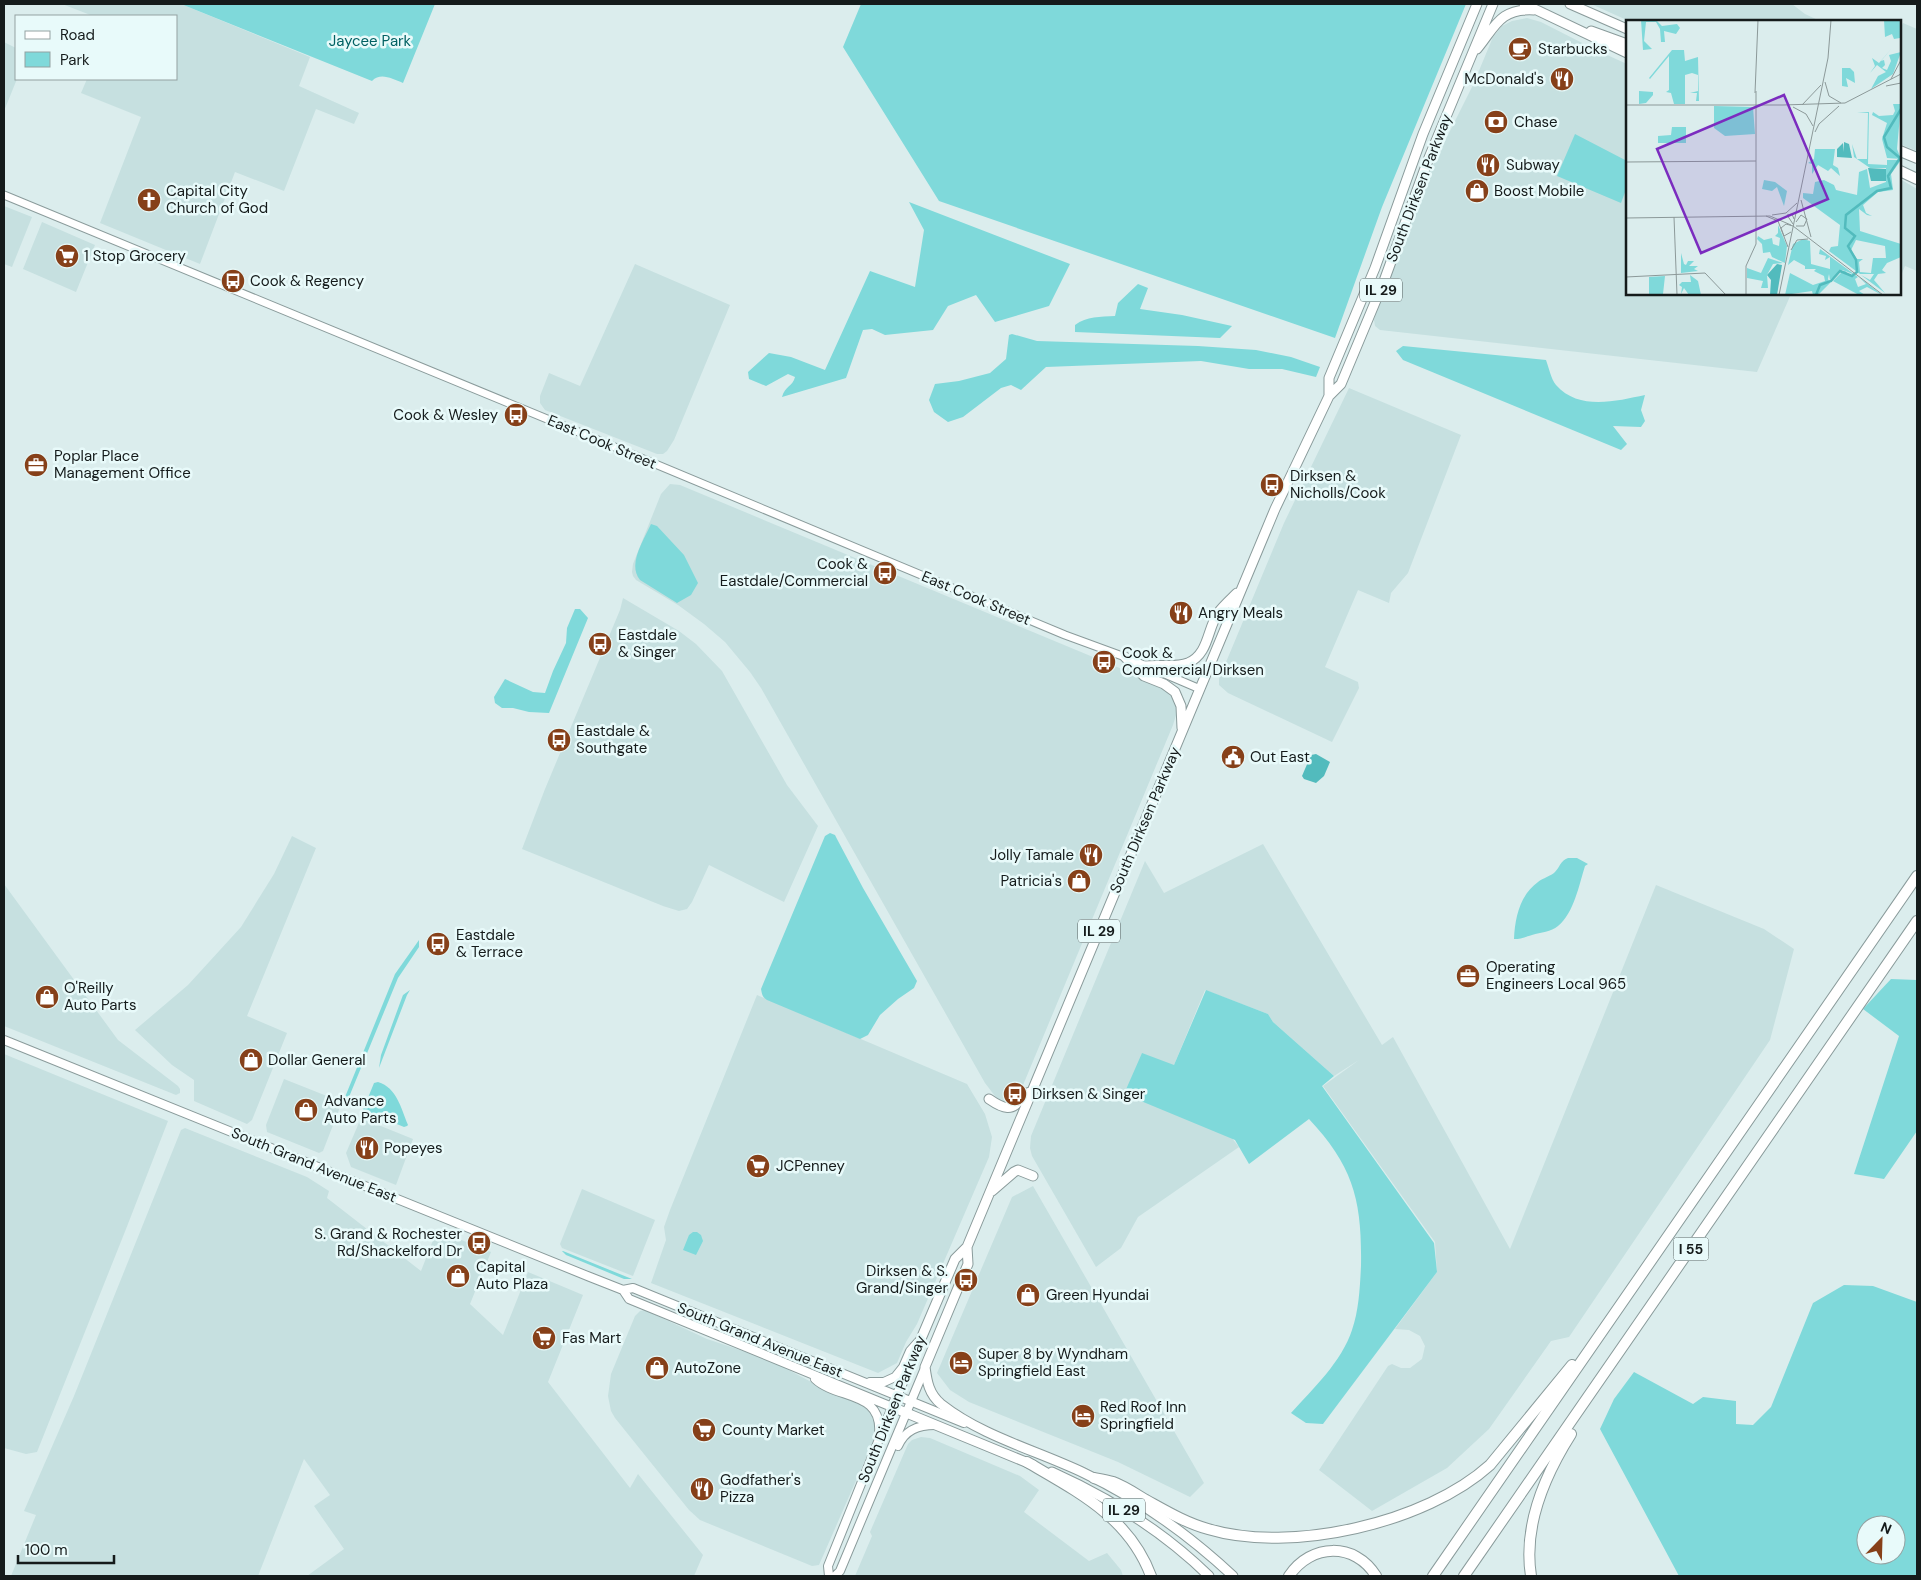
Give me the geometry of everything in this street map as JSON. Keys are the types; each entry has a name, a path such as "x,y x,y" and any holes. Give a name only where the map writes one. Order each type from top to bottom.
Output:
{"highway":[{"path":"1901,151 1917,158"},
{"path":"1901,171 1917,179"},
{"name":"I 55","path":"1433,1576 1917,876"},
{"name":"I 55","path":"1464,1576 1917,921"},
{"path":"1094,1478 1113,1482 1184,1520 1208,1529 1248,1536 1305,1536 1331,1533 1361,1527 1406,1514 1455,1492 1476,1478 1490,1465 1628,1294"},
{"path":"1531,1576 1530,1553 1532,1534 1538,1502 1545,1480 1614,1359"},
{"path":"1027,1462 1085,1498 1126,1530 1138,1548 1151,1576"},
{"path":"1289,1576 1308,1557 1323,1551 1332,1550 1346,1552 1360,1558 1376,1576"}],"main road":[{"path":"1470,19 1472,4"},
{"name":"South Dirksen Parkway","path":"1329,396 1329,378 1375,268 1408,172 1477,4"},
{"name":"South Dirksen Parkway","path":"829,1576 828,1566 920,1340 955,1259 967,1247 1280,497 1329,396 1341,384 1345,376 1384,281 1428,160 1493,4"},
{"path":"1524,4 1626,53"},
{"path":"1570,4 1626,29"},
{"path":"1585,4 1620,19 1626,28"},
{"path":"1471,57 1495,24 1506,14 1520,10 1538,10"},
{"path":"1574,28 1588,30 1626,44"},
{"path":"1145,666 1180,665 1198,657 1217,614 1242,587"},
{"path":"1124,657 1144,676 1164,684 1176,692 1181,706 1183,730"},
{"name":"South Grand Avenue East","path":"4,1040 623,1290 634,1288 984,1431"},
{"path":"989,1099 1001,1106 1010,1107 1019,1102 1022,1095 1032,1091"},
{"path":"988,1195 1018,1170 1033,1176"},
{"name":"South Dirksen Parkway","path":"835,1576 840,1571 886,1464 968,1264 967,1247"},
{"name":"South Grand Avenue East","path":"623,1290 629,1299 892,1407"},
{"path":"856,1379 875,1383 889,1380 900,1372 910,1351 920,1340"},
{"name":"IL 29","path":"925,1367 928,1385 932,1394 940,1403 984,1431 1094,1478 1146,1508 1177,1529 1233,1576"},
{"path":"810,1373 822,1384 868,1403 878,1416 879,1439"},
{"name":"IL 29","path":"892,1407 1081,1485 1119,1506 1169,1541 1209,1576"},
{"path":"886,1464 896,1452 901,1439 910,1430 916,1427 936,1425"}],"street":[{"name":"East Cook Street","path":"4,195 1064,635 1124,657 1200,689"}],"shaded area":[{"path":"62,4 181,4 310,57 299,86 359,113 354,124 316,109 284,191 235,172 200,264 100,223 141,117 81,93 87,80 178,80 178,15 90,15"},
{"path":"1591,4 1792,4 1805,14 1818,20 1627,20"},
{"path":"1527,18 1541,22 1626,64 1626,295 1791,295 1757,372 1380,330 1375,326 1376,312 1431,169 1473,85 1493,37 1502,26 1512,21"},
{"path":"1903,23 1917,29 1917,151 1901,144 1901,28"},
{"path":"4,42 15,48 15,80 17,80 4,111"},
{"path":"1901,180 1917,189 1917,271 1905,266 1901,276"},
{"path":"4,206 32,217 12,267 4,264"},
{"path":"42,222 95,245 76,292 23,269"},
{"path":"635,264 730,305 674,440 663,454 657,454 545,410 540,403 540,396 549,373 580,386"},
{"path":"1349,388 1461,435 1408,573 1391,593 1389,603 1358,590 1325,667 1358,682 1359,688 1332,742 1228,693 1219,685 1219,679 1284,523"},
{"path":"670,484 680,485 1158,684 1166,688 1176,700 1177,712 1173,725 1021,1090 1014,1102 1007,1104 998,1100 985,1083 761,688 750,672 725,642 704,624 678,605 636,580 633,576 633,564 661,494"},
{"path":"623,598 679,631 696,644 722,671 787,785 818,826 784,902 709,865 692,902 687,909 679,911 522,849 620,610"},
{"path":"1316,754 1330,762 1324,776 1316,783 1304,779 1302,776 1311,755"},
{"path":"292,836 316,848 247,1016 287,1033 252,1120 247,1124 194,1101 194,1080 172,1065 135,1030 188,985 241,927 274,874"},
{"path":"1263,844 1382,1045 1393,1037 1510,1249 1656,885 1764,929 1794,949 1770,1040 1569,1337 1551,1341 1489,1429 1447,1468 1372,1511 1319,1470 1388,1366 1392,1364 1401,1368 1410,1368 1422,1359 1425,1346 1420,1336 1409,1330 1395,1329 1437,1272 1435,1242 1323,1086 1359,1060 1334,1076 1273,1022 1268,1014 1205,990 1174,1065 1239,1147 1138,1217 1121,1248 1096,1267 1032,1156 1030,1148 1031,1136 1145,861 1164,893"},
{"path":"4,884 118,1040 178,1086 180,1093 176,1095 4,1026"},
{"path":"757,995 967,1084 985,1114 992,1137 989,1157 917,1324 906,1342 897,1363 878,1373 651,1283 666,1240 664,1227 670,1210"},
{"path":"4,1054 168,1121 37,1452 26,1454 4,1448"},
{"path":"284,1079 342,1102 323,1151 319,1153 267,1132 266,1125"},
{"path":"361,1118 413,1139 396,1185 351,1167 346,1153"},
{"path":"185,1128 307,1177 329,1191 327,1198 421,1271 437,1230 491,1252 470,1304 503,1335 528,1272 583,1295 548,1382 630,1488 638,1474 703,1555 694,1576 307,1576 344,1549 314,1506 330,1495 304,1459 258,1576 11,1576 36,1515 24,1511 74,1396 181,1130"},
{"path":"1033,1186 1204,1483 1190,1497 1118,1462 969,1402 950,1390 937,1373 1012,1197"},
{"path":"582,1189 655,1220 633,1276 562,1248 560,1244"},
{"path":"645,1310 707,1339 758,1356 783,1367 817,1385 861,1403 869,1410 876,1425 876,1435 819,1565 812,1566 700,1520 689,1510 615,1418 611,1411 608,1396 611,1374 635,1316 640,1311"},
{"path":"921,1437 930,1438 1020,1476 1039,1490 1024,1512 1089,1561 1107,1553 1121,1570 1123,1576 855,1576 872,1536 870,1532 908,1444 912,1440"}],"green space":[{"name":"Jaycee Park","path":"181,4 435,4 403,83 383,77 375,78 372,81"},
{"path":"861,4 1466,4 1382,207 1335,338 939,201 843,47"},
{"path":"1575,134 1626,160 1626,190 1621,203 1557,176"},
{"path":"909,202 1070,264 1049,306 995,322 976,295 948,306 933,330 885,335 872,329 863,330 846,378 782,397 795,377 788,374 766,386 749,379 748,372 769,353 791,357 825,370 870,271 915,287 924,230"},
{"path":"1138,284 1148,288 1140,309 1182,315 1232,326 1220,338 1075,332 1075,325 1084,320 1115,316 1118,303"},
{"path":"1012,334 1037,341 1198,346 1256,350 1291,357 1320,367 1316,377 1282,369 1249,369 1201,361 1046,367 1021,390 1011,385 1001,388 963,417 948,422 934,412 929,400 935,384 959,381 990,373 1006,359 1009,335"},
{"path":"1403,346 1546,360 1551,377 1556,385 1565,393 1576,398 1598,402 1622,400 1645,395 1641,410 1645,421 1641,427 1613,426 1627,444 1621,450 1403,360 1396,351"},
{"path":"651,524 657,526 684,555 698,583 691,595 677,603 640,580 636,574 635,567 638,552"},
{"path":"575,609 580,609 588,618 549,713 502,708 495,703 494,697 505,679 533,692 545,693 566,643 567,628"},
{"path":"830,833 835,835 863,888 917,981 914,988 880,1015 868,1035 860,1039 767,1000 763,997 761,989 825,836"},
{"path":"1568,858 1577,858 1588,864 1585,866 1572,906 1564,920 1552,930 1514,939 1517,915 1527,893 1538,882 1555,872 1562,862"},
{"path":"419,940 419,947 398,978 349,1097 347,1101 343,1102 395,974"},
{"path":"1891,979 1917,980 1917,1131 1884,1179 1854,1174 1899,1036 1863,1009"},
{"path":"410,990 379,1068 381,1055 403,995"},
{"path":"1206,990 1268,1014 1273,1022 1334,1076 1322,1086 1434,1243 1437,1272 1323,1424 1306,1423 1291,1413 1326,1374 1341,1353 1352,1330 1358,1306 1361,1266 1360,1222 1352,1186 1336,1153 1309,1119 1249,1164 1235,1140 1124,1094 1142,1053 1174,1065"},
{"path":"378,1082 390,1089 394,1094 407,1126 404,1127 363,1110 374,1083"},
{"path":"697,1232 701,1235 703,1241 696,1255 683,1250 689,1235"},
{"path":"562,1251 632,1279 624,1279 566,1255"},
{"path":"1844,1285 1873,1286 1917,1302 1917,1576 1679,1576 1600,1429 1614,1399 1634,1372 1693,1404 1703,1397 1736,1401 1736,1424 1753,1425 1771,1407 1813,1303"}],"place":[{"name":"Starbucks","path":"1520,49"},
{"name":"McDonald's","path":"1562,79"},
{"name":"Chase","path":"1496,122"},
{"name":"Subway","path":"1488,165"},
{"name":"Boost Mobile","path":"1477,191"},
{"name":"Capital City Church of God","path":"149,200"},
{"name":"1 Stop Grocery","path":"67,256"},
{"name":"Cook & Regency","path":"233,281"},
{"name":"Cook & Wesley","path":"516,415"},
{"name":"Poplar Place Management Office","path":"36,465"},
{"name":"Dirksen & Nicholls/Cook","path":"1272,485"},
{"name":"Cook & Eastdale/Commercial","path":"885,573"},
{"name":"Angry Meals","path":"1181,613"},
{"name":"Eastdale & Singer","path":"600,644"},
{"name":"Cook & Commercial/Dirksen","path":"1104,662"},
{"name":"Eastdale & Southgate","path":"559,740"},
{"name":"Out East","path":"1233,757"},
{"name":"Jolly Tamale","path":"1091,855"},
{"name":"Patricia's","path":"1079,881"},
{"name":"Eastdale & Terrace","path":"438,944"},
{"name":"Operating Engineers Local 965","path":"1468,976"},
{"name":"O'Reilly Auto Parts","path":"47,997"},
{"name":"Dollar General","path":"251,1060"},
{"name":"Dirksen & Singer","path":"1015,1094"},
{"name":"Advance Auto Parts","path":"306,1110"},
{"name":"Popeyes","path":"367,1148"},
{"name":"JCPenney","path":"758,1166"},
{"name":"S. Grand & Rochester Rd/Shackelford Dr","path":"479,1243"},
{"name":"Capital Auto Plaza","path":"458,1276"},
{"name":"Dirksen & S. Grand/Singer","path":"966,1280"},
{"name":"Green Hyundai","path":"1028,1295"},
{"name":"Fas Mart","path":"544,1338"},
{"name":"Super 8 by Wyndham Springfield East","path":"961,1363"},
{"name":"AutoZone","path":"657,1368"},
{"name":"Red Roof Inn Springfield","path":"1083,1416"},
{"name":"County Market","path":"704,1430"},
{"name":"Godfather's Pizza","path":"702,1489"}]}
